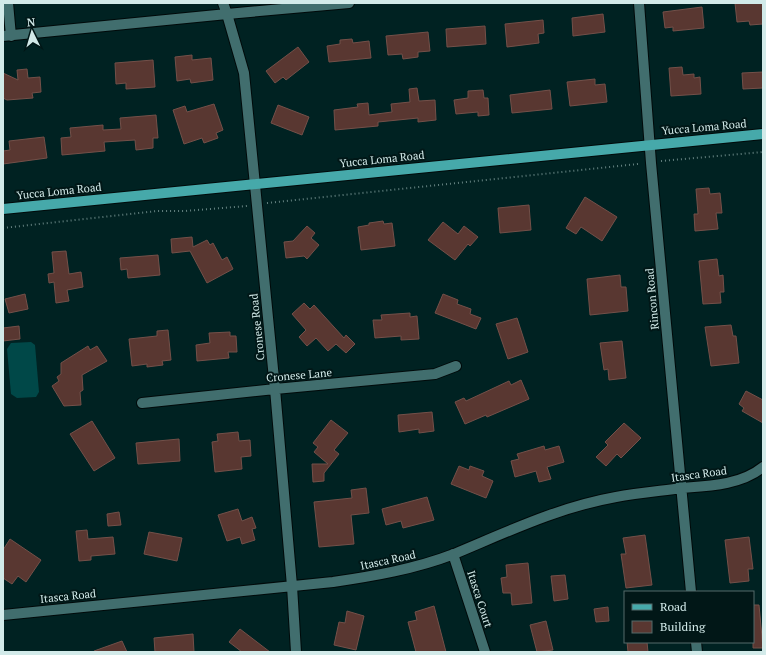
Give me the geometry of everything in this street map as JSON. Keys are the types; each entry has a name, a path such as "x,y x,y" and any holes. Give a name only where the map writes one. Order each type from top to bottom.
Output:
{"main road":[{"name":"Yucca Loma Road","path":"3,209 649,144 763,134"}],"street":[{"path":"8,3 7,36 348,3"},
{"name":"Cronese Road","path":"223,3 244,73 275,389 292,586 296,652"},
{"name":"Rincon Road","path":"639,3 649,144 691,591"},
{"name":"Cronese Lane","path":"142,403 435,374 456,366"},
{"name":"Itasca Road","path":"3,615 333,582 375,576 424,564 453,554 511,529 580,505 615,497 682,488 722,485 744,478 763,467"},
{"name":"Itasca Court","path":"453,554 485,652"}],"path":[{"path":"661,161 763,152"},
{"path":"266,204 638,164"},
{"path":"3,228 156,211 185,212 248,205"}],"shaded area":[{"path":"31,342 35,345 39,392 36,397 17,398 11,394 7,349 11,343"}],"building":[{"path":"735,3 763,3 763,24 750,25 749,21 737,22"},
{"path":"702,7 704,28 673,31 673,27 665,28 663,12"},
{"path":"603,14 605,32 573,36 572,18"},
{"path":"543,20 544,33 538,34 539,43 507,47 505,24"},
{"path":"485,26 486,44 447,47 446,29"},
{"path":"428,32 430,51 418,52 418,57 403,59 402,54 388,55 386,36"},
{"path":"352,39 353,43 369,41 371,58 329,62 327,46 340,44 340,40"},
{"path":"298,47 309,62 286,80 283,77 275,83 266,71"},
{"path":"192,55 192,60 211,58 213,80 191,83 190,79 177,81 175,57"},
{"path":"153,60 155,87 126,89 126,83 116,84 115,63"},
{"path":"682,67 683,75 694,74 694,78 700,77 701,94 671,96 669,68"},
{"path":"27,69 28,78 40,77 41,92 32,93 33,98 7,100 3,98 3,73 18,80 17,70"},
{"path":"763,72 763,88 743,89 742,73"},
{"path":"595,79 595,85 605,84 607,102 570,106 567,82"},
{"path":"417,88 419,101 435,100 436,120 418,122 418,118 378,122 378,126 335,130 334,110 358,107 357,104 368,103 369,115 392,112 391,104 410,102 409,89"},
{"path":"483,90 484,98 488,98 489,115 478,116 478,112 456,114 454,100 468,98 468,91"},
{"path":"550,90 552,109 512,113 510,95"},
{"path":"214,104 223,130 216,133 218,138 204,143 202,138 184,144 173,110 185,106 187,112"},
{"path":"278,105 309,117 302,135 271,123"},
{"path":"156,115 158,138 153,138 153,148 136,150 135,140 104,142 105,151 62,155 61,138 71,137 70,128 103,125 103,130 121,129 120,118"},
{"path":"44,137 47,158 3,164 3,151 10,150 9,141"},
{"path":"709,188 710,194 720,193 722,213 716,213 718,229 695,231 694,214 698,214 696,189"},
{"path":"585,197 617,217 602,241 581,227 576,234 566,228"},
{"path":"529,205 531,230 500,233 498,208"},
{"path":"383,221 384,224 392,223 395,246 361,250 358,227 369,225 369,223"},
{"path":"443,222 458,234 464,226 478,237 470,246 468,244 455,260 428,240"},
{"path":"307,226 315,233 311,238 319,245 307,259 304,256 286,258 284,242 293,241"},
{"path":"192,237 193,247 207,240 210,245 213,243 222,260 227,257 233,269 207,283 190,251 172,253 171,239"},
{"path":"66,251 69,274 81,272 83,287 67,290 69,301 56,303 54,282 49,283 48,274 54,273 52,252"},
{"path":"158,255 160,275 128,278 127,269 121,270 120,258"},
{"path":"717,259 719,276 723,275 724,292 720,292 721,303 703,304 699,261"},
{"path":"620,275 621,287 626,287 628,311 590,315 587,279"},
{"path":"25,294 28,309 9,313 5,299"},
{"path":"443,294 458,300 457,304 471,309 470,314 481,318 476,329 435,313"},
{"path":"304,303 310,309 314,305 344,338 346,335 355,344 346,353 336,344 328,351 316,338 307,346 299,337 306,330 292,314"},
{"path":"410,313 410,317 417,316 419,339 401,340 401,336 375,338 373,320 382,320 381,315"},
{"path":"517,318 528,352 508,359 496,324"},
{"path":"731,325 733,336 736,336 739,363 711,366 705,327"},
{"path":"19,326 20,339 3,341 3,328"},
{"path":"168,330 171,360 162,361 163,365 147,367 147,364 132,366 129,339 157,336 157,331"},
{"path":"230,332 230,336 236,336 237,352 228,352 229,358 197,361 196,345 210,343 209,333"},
{"path":"622,341 626,378 609,380 608,369 604,370 600,343"},
{"path":"88,346 90,350 97,346 107,361 82,375 83,390 80,392 81,405 64,406 52,386 59,381 57,377 61,374 61,363"},
{"path":"521,380 529,399 487,417 486,415 465,424 455,402 464,398 466,401 509,381 511,385"},
{"path":"746,391 763,400 763,423 742,411 744,408 739,404"},
{"path":"432,412 434,431 419,433 419,429 399,432 398,415"},
{"path":"331,420 348,433 334,450 339,454 324,473 324,481 313,482 312,464 328,464 314,452 318,447 313,443"},
{"path":"92,421 115,458 94,471 70,434"},
{"path":"624,423 641,438 621,458 617,454 606,466 596,457 608,445 605,442"},
{"path":"238,432 239,441 250,440 251,456 241,457 242,469 215,472 212,442 218,441 217,434"},
{"path":"179,439 180,461 138,464 136,443"},
{"path":"544,446 545,450 559,446 564,462 547,467 551,479 539,482 536,471 515,477 511,461 519,459 517,454"},
{"path":"459,466 469,470 470,466 484,471 482,476 493,481 486,498 451,484"},
{"path":"366,488 369,513 351,515 354,544 319,547 314,502 352,498 351,490"},
{"path":"427,497 434,520 403,528 401,521 386,525 382,509"},
{"path":"238,509 242,521 252,517 256,528 252,529 255,540 242,544 240,537 227,541 218,515"},
{"path":"119,512 121,525 108,526 107,514"},
{"path":"87,530 88,539 113,537 115,554 91,556 91,560 79,561 76,531"},
{"path":"149,532 182,538 177,561 144,554"},
{"path":"645,535 652,585 626,588 621,554 626,554 623,538"},
{"path":"749,537 753,569 748,569 749,581 730,583 725,540"},
{"path":"10,539 41,560 26,582 18,576 12,584 3,578 3,550"},
{"path":"528,563 532,603 512,605 511,593 503,593 501,578 507,577 506,565"},
{"path":"565,575 568,599 554,601 551,576"},
{"path":"754,605 759,605 763,648 753,648"},
{"path":"434,606 446,652 416,652 408,622 417,620 415,612"},
{"path":"608,607 609,621 596,622 594,609"},
{"path":"347,611 364,616 356,650 334,645 339,622 345,623"},
{"path":"546,621 553,650 537,652 530,625"},
{"path":"240,629 270,652 242,652 229,642"},
{"path":"193,634 194,652 155,652 154,638"},
{"path":"122,641 127,652 94,651"},
{"path":"627,643 647,643 648,652 628,652"}]}
